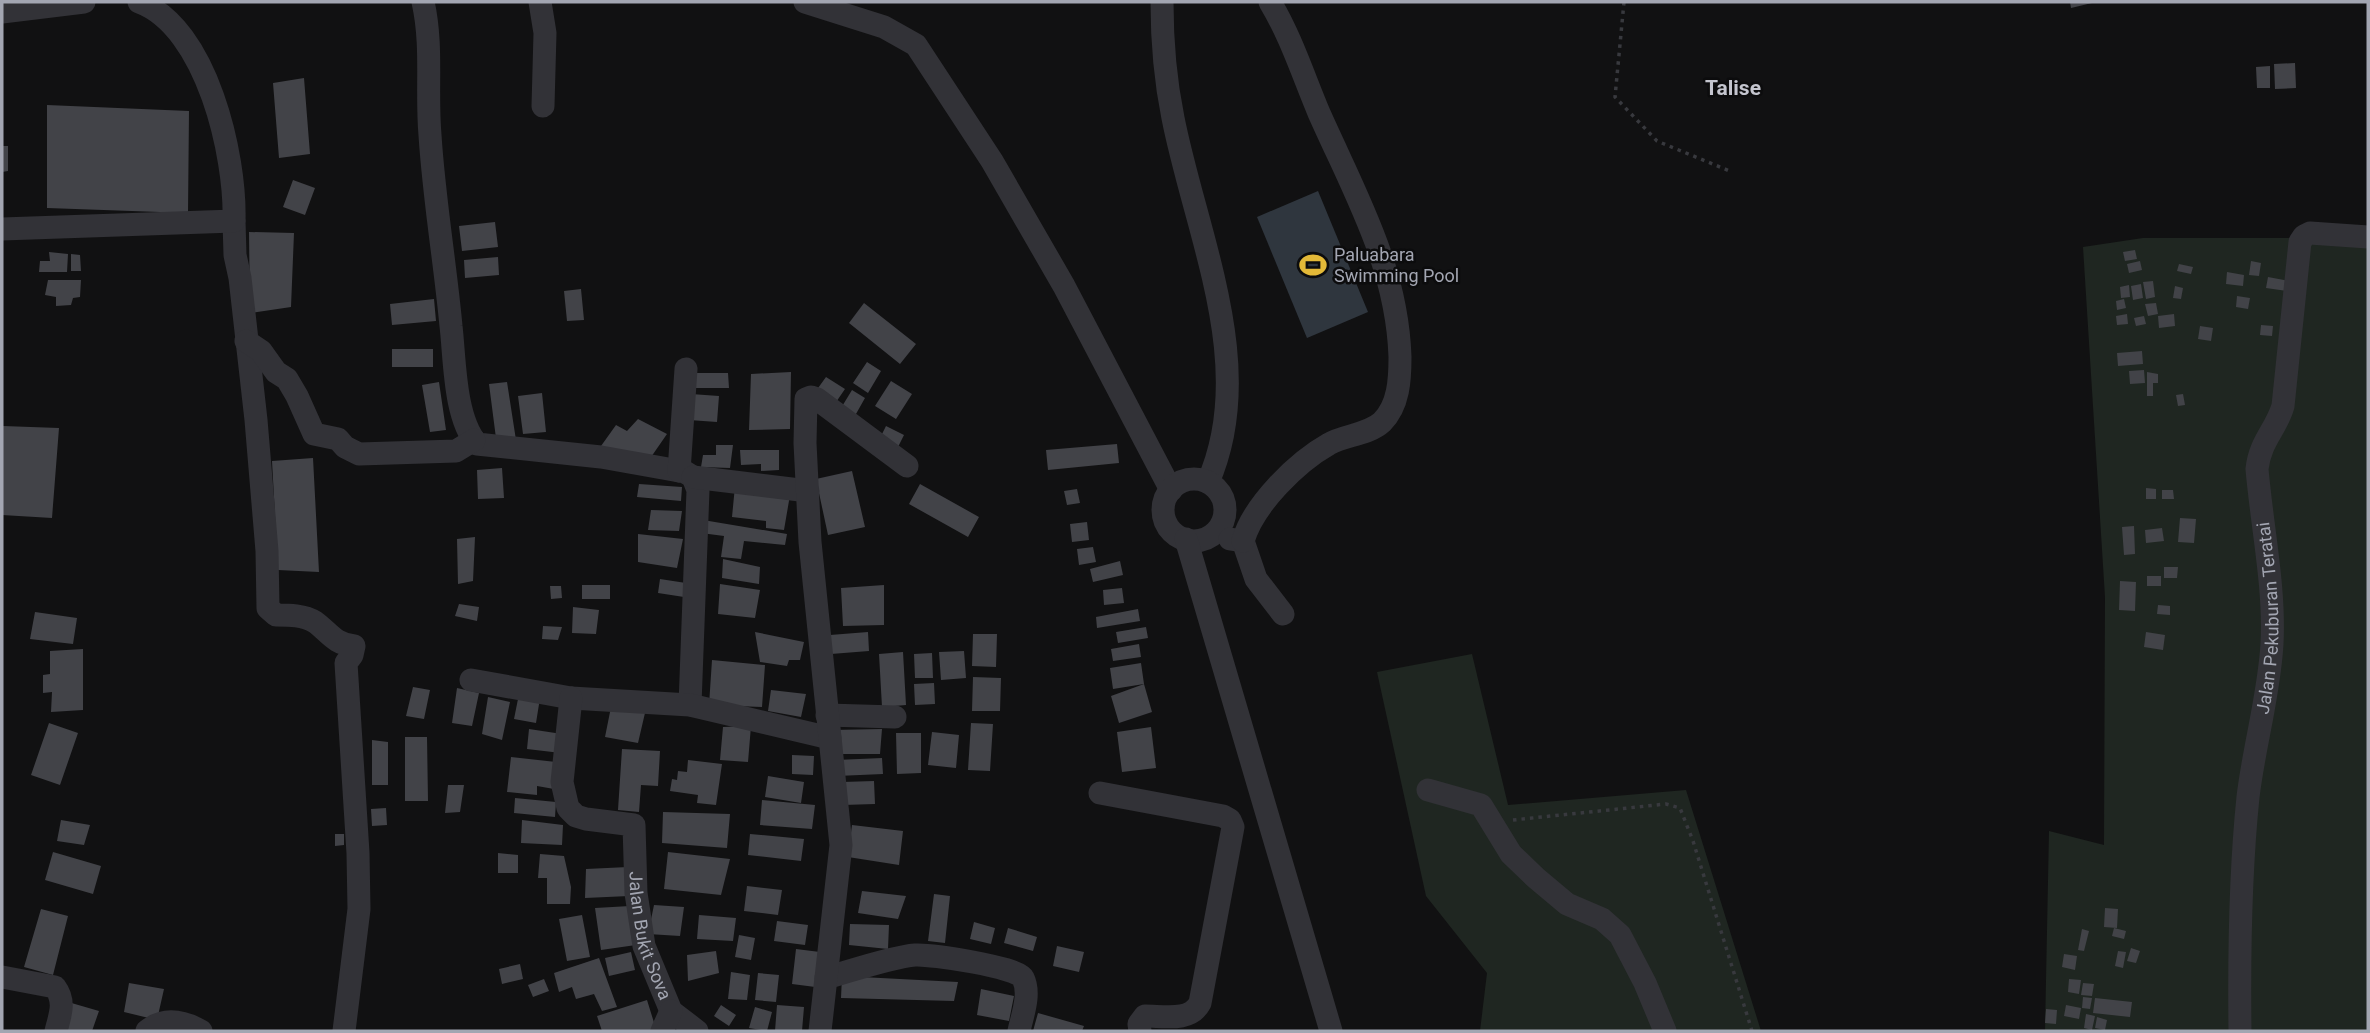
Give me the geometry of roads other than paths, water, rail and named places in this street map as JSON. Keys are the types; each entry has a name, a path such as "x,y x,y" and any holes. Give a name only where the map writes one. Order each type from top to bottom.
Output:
{"street":[{"path":"2,12 84,2"},
{"path":"139,2 164,18 191,47 221,121 235,193 235,255 256,420 267,551 268,608 276,615 296,615 315,622 327,635 344,645 354,646 346,663 359,909 344,1031"},
{"path":"423,2 428,27 429,131 457,383 465,422 477,444 601,457 686,474 808,492"},
{"path":"541,2 545,33 543,106"},
{"path":"805,2 884,27 916,44 992,161 1064,286 1171,490"},
{"path":"1162,2 1162,44 1173,118 1226,345 1228,401 1217,460 1208,482"},
{"path":"1270,2 1288,33 1314,100 1379,245 1391,286 1399,330 1400,373 1396,400 1382,422 1349,438 1331,442 1266,497 1247,526 1243,541 1256,579 1283,614"},
{"path":"2,229 234,221"},
{"name":"Jalan Pekuburan Teratai","path":"2240,1031 2244,841 2272,646 2258,454 2283,406 2300,242 2304,236 2311,233 2368,237"},
{"path":"246,341 261,351 276,372 287,379 298,396 314,434 338,439 345,447 359,454 456,451 474,440"},
{"path":"687,369 686,474 698,490 690,705"},
{"path":"820,1031 841,845 812,576 804,408 807,398 817,399 907,466"},
{"path":"1191,479 1208,482 1220,493 1224,504 1223,520 1214,533 1203,539 1186,539 1176,535 1166,522 1164,505 1171,490 1191,479"},
{"path":"1214,533 1243,541"},
{"path":"1186,539 1331,1031"},
{"path":"471,680 571,698 690,705 829,727 895,717"},
{"name":"Jalan Bukit Sova","path":"571,698 562,782 568,808 576,816 586,819 634,825 636,893 642,937 666,1021 697,1031"},
{"path":"1428,790 1481,805 1511,854 1536,878 1567,904 1602,919 1620,935 1645,983 1665,1031"},
{"path":"1100,793 1223,816 1230,820 1233,827 1200,1003 1196,1011 1189,1015 1145,1016 1139,1024 1140,1031"},
{"path":"826,978 914,955 989,965 1017,972 1024,979 1026,996 1018,1031"},
{"path":"2,977 55,987 61,996 62,1004 56,1031"},
{"path":"147,1031 171,1021 182,1022 201,1031"}],"place":[{"name":"Paluabara Swimming Pool","path":"1313,265"}],"district":[{"name":"Talise","path":"1733,88"}]}
